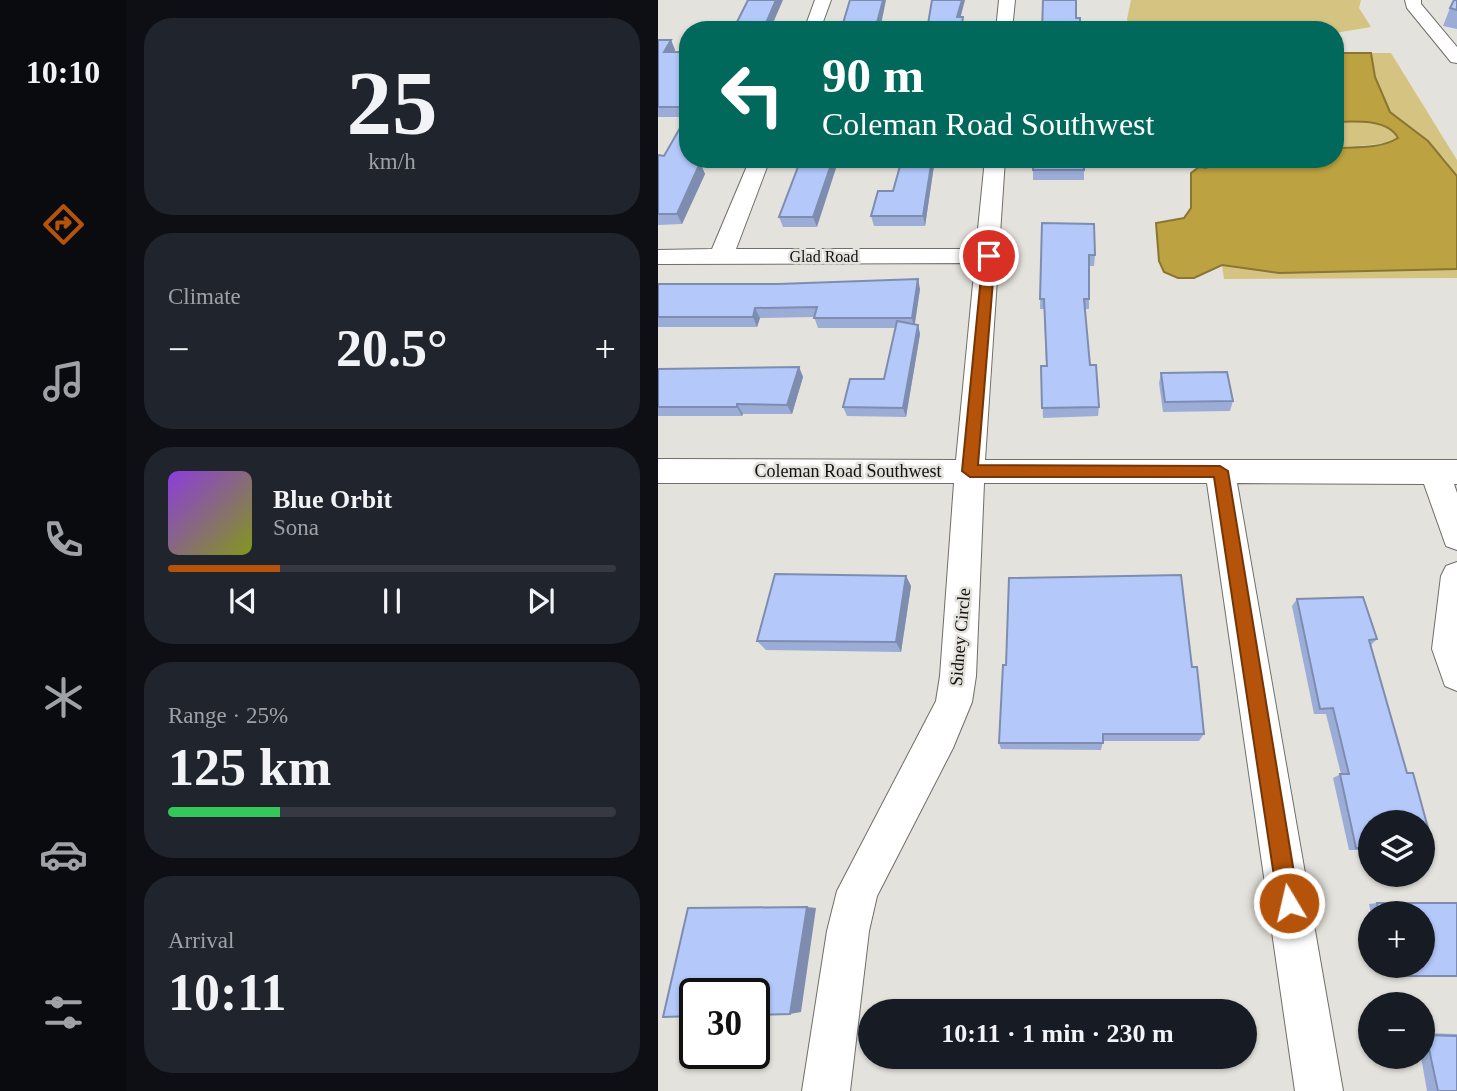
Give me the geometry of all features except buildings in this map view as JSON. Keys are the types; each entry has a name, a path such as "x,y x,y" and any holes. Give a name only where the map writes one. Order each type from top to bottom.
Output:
{"street":[{"path":"816,21 824,0"},
{"path":"1005,21 1007,0"},
{"path":"1413,0 1413,5 1457,58"},
{"path":"721,257 756,168"},
{"name":"Sidney Circle","path":"827,1091 848,931 858,891 940,735 954,702 994,168"},
{"name":"Glad Road","path":"658,257 989,256"},
{"name":"Coleman Road Southwest","path":"658,471 1446,471"},
{"path":"1220,471 1319,1091"},
{"path":"1446,471 1457,537"},
{"path":"1457,576 1449,649 1457,674"}],"shaded area":[{"path":"1131,0 1361,0 1359,8 1371,27 1344,32 1344,21 1127,19"},
{"path":"1344,53 1371,53 1375,77 1390,112 1428,141 1457,176 1457,269 1279,273 1222,265 1194,278 1178,278 1164,272 1159,261 1156,223 1184,218 1191,208 1191,173 1198,168 1344,168 1344,148 1376,146 1398,138 1387,127 1344,122"},
{"path":"1371,53 1391,53 1457,160 1457,176 1444,158 1390,112 1375,76"},
{"path":"1359,121 1388,127 1399,138 1390,143 1344,147 1344,122"},
{"path":"1222,265 1279,273 1457,269 1457,278 1224,279"}],"route":[{"path":"989,256 970,471 1220,471 1289,903"}]}
